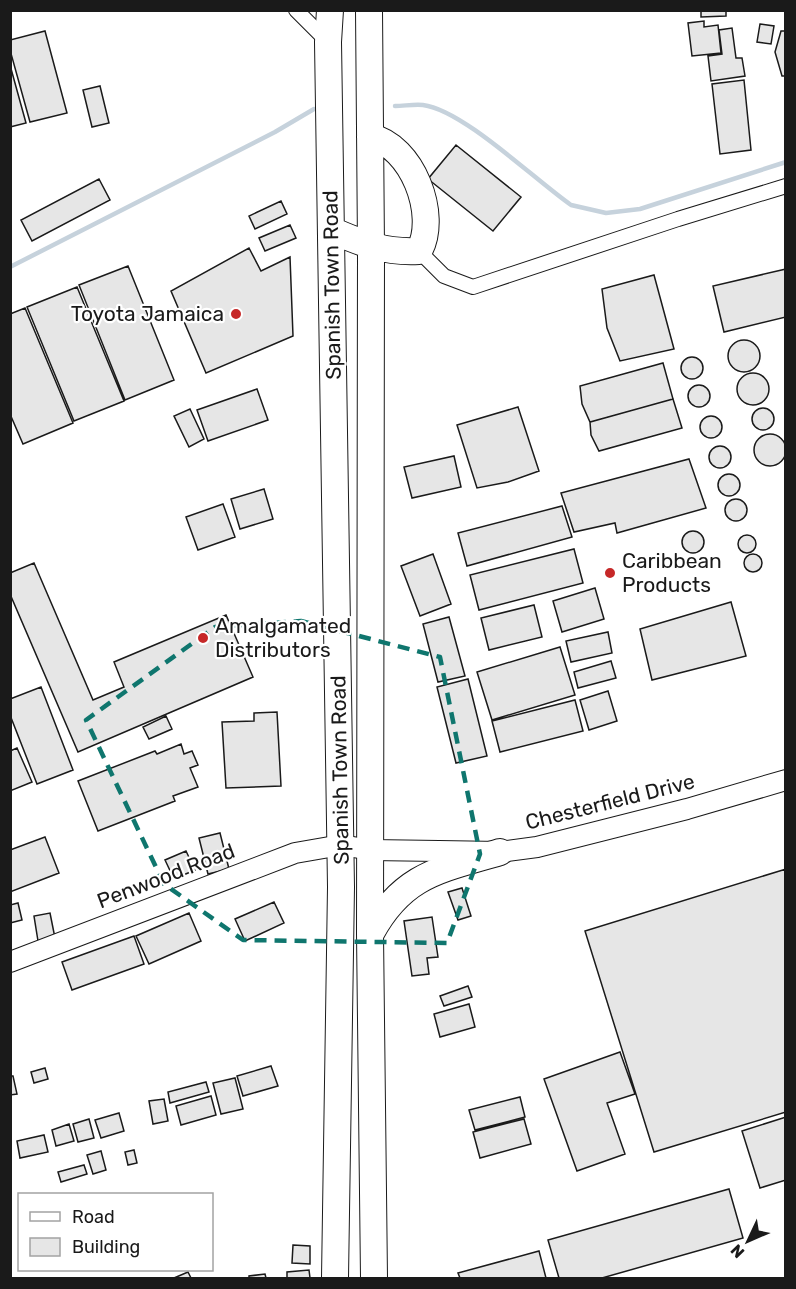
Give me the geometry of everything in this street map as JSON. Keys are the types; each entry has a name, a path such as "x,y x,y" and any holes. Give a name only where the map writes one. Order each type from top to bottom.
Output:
{"highway":[{"name":"Spanish Town Road","path":"330,10 328,42 341,845 335,1278"},
{"name":"Spanish Town Road","path":"369,10 370,934 374,1278"},
{"path":"331,230 371,248 396,252 419,251 426,239 427,207 414,174 394,148 382,139 370,137"},
{"path":"370,934 384,910 408,886 440,870 500,852"},
{"path":"365,1278 366,1264 374,1253"}],"street":[{"path":"296,10 328,42"},
{"path":"419,251 444,276 473,287 786,186"},
{"name":"Chesterfield Drive","path":"371,850 500,852 552,845 786,780"},
{"name":"Penwood Road","path":"10,962 295,853 341,845 371,850"}],"highlighted area":[{"path":"301,621 440,657 480,854 447,943 243,940 164,884 86,720 215,627"}],"building":[{"path":"701,10 726,10 726,16 701,17"},
{"path":"704,21 704,27 718,25 721,53 692,56 688,23"},
{"path":"760,24 774,26 771,44 757,42"},
{"path":"732,28 736,58 742,58 745,76 711,81 708,56 722,54 719,30"},
{"path":"45,31 67,113 30,122 10,50 10,40"},
{"path":"781,31 786,31 786,76 782,76 775,52"},
{"path":"10,65 26,123 10,127"},
{"path":"744,80 751,150 720,154 712,84"},
{"path":"100,86 109,123 92,127 83,90"},
{"path":"456,145 521,197 493,231 428,179"},
{"path":"99,179 110,200 32,241 21,220"},
{"path":"281,201 287,214 255,229 249,216"},
{"path":"290,225 296,238 265,251 259,238"},
{"name":"Toyota Jamaica","path":"249,248 261,271 290,257 293,336 206,373 171,291"},
{"path":"128,266 174,380 125,400 79,285"},
{"path":"786,269 786,317 724,332 713,286"},
{"path":"654,275 674,349 620,361 607,328 602,289"},
{"path":"77,287 124,401 74,421 27,307"},
{"path":"25,308 73,423 23,444 10,414 10,314"},
{"path":"744,340 755,345 760,356 755,367 744,372 733,367 728,356 733,345"},
{"path":"692,357 700,360 703,368 700,376 692,379 684,376 681,368 684,360"},
{"path":"663,363 673,399 590,422 582,404 580,386"},
{"path":"753,373 764,378 769,389 764,400 753,405 742,400 737,389 742,378"},
{"path":"699,385 707,388 710,396 707,404 699,407 691,404 688,396 691,388"},
{"path":"257,389 268,420 208,441 197,410"},
{"path":"673,399 682,428 599,451 591,435 590,422"},
{"path":"518,407 539,471 508,482 477,488 457,425"},
{"path":"763,408 771,411 774,419 771,427 763,430 755,427 752,419 755,411"},
{"path":"190,409 204,439 189,447 174,416"},
{"path":"711,416 719,419 722,427 719,435 711,438 703,435 700,427 703,419"},
{"path":"770,434 781,439 786,450 781,461 770,466 759,461 754,450 759,439"},
{"path":"720,446 728,449 731,457 728,465 720,468 712,465 709,457 712,449"},
{"path":"454,456 461,487 412,498 404,467"},
{"path":"689,459 706,508 617,533 615,523 574,532 561,493"},
{"path":"729,474 737,477 740,485 737,493 729,496 721,493 718,485 721,477"},
{"path":"264,489 273,519 240,529 231,499"},
{"path":"736,499 744,502 747,510 744,518 736,521 728,518 725,510 728,502"},
{"path":"223,504 235,537 198,550 186,517"},
{"path":"562,506 572,537 467,566 458,533"},
{"path":"693,531 701,534 704,542 701,550 693,553 685,550 682,542 685,534"},
{"path":"747,535 753,538 756,544 753,550 747,553 741,550 738,544 741,538"},
{"path":"574,549 583,583 479,610 470,575"},
{"path":"433,554 451,604 420,616 401,566"},
{"path":"753,554 759,557 762,563 759,569 753,572 747,569 744,563 747,557"},
{"name":"Amalgamated Distributors","path":"34,563 93,700 124,687 114,662 226,615 253,677 78,752 10,594 10,573"},
{"path":"595,588 604,619 562,632 553,601"},
{"path":"731,602 746,656 652,680 640,629"},
{"path":"534,605 542,637 489,650 481,618"},
{"path":"449,617 465,676 438,682 423,624"},
{"path":"608,632 612,653 571,662 566,641"},
{"path":"560,647 575,695 492,720 477,672"},
{"path":"611,661 616,678 578,688 574,672"},
{"path":"468,679 487,756 456,763 437,687"},
{"path":"41,687 73,770 37,784 10,715 10,699"},
{"path":"608,691 617,721 589,730 580,700"},
{"path":"575,700 583,731 500,752 492,721"},
{"path":"277,712 281,786 226,788 222,722 254,721 254,713"},
{"path":"166,716 172,729 149,739 143,727"},
{"path":"181,744 184,754 192,751 198,765 190,768 198,787 173,796 175,801 98,831 78,781 155,751 157,754"},
{"path":"17,748 32,782 10,791 10,751"},
{"path":"220,833 229,869 208,874 199,838"},
{"path":"45,837 59,873 10,892 10,850"},
{"path":"186,851 195,870 174,879 165,860"},
{"path":"786,869 786,1112 654,1152 585,931"},
{"path":"462,888 471,916 458,920 448,892"},
{"path":"274,902 284,923 245,941 235,919"},
{"path":"18,903 22,920 10,923 10,905"},
{"path":"50,913 55,938 38,941 34,916"},
{"path":"189,913 201,941 149,964 136,936"},
{"path":"432,917 438,957 427,958 429,974 412,976 404,921"},
{"path":"134,936 144,964 72,990 62,962"},
{"path":"468,986 472,997 444,1006 440,996"},
{"path":"469,1004 475,1027 440,1037 434,1014"},
{"path":"620,1052 635,1094 607,1103 625,1154 577,1171 544,1079"},
{"path":"271,1066 278,1086 243,1096 237,1076"},
{"path":"45,1068 48,1079 34,1083 31,1072"},
{"path":"10,1076 13,1076 17,1094 10,1095"},
{"path":"235,1078 243,1109 221,1114 213,1083"},
{"path":"206,1082 209,1092 170,1103 168,1092"},
{"path":"211,1096 216,1115 181,1125 176,1106"},
{"path":"520,1097 525,1117 475,1130 469,1110"},
{"path":"164,1099 168,1121 153,1124 149,1101"},
{"path":"119,1113 124,1131 101,1138 95,1120"},
{"path":"786,1117 786,1180 760,1188 742,1131"},
{"path":"89,1119 94,1138 78,1142 73,1124"},
{"path":"524,1119 531,1144 480,1158 473,1132"},
{"path":"69,1124 74,1141 56,1146 52,1130"},
{"path":"44,1135 48,1152 20,1158 17,1141"},
{"path":"134,1150 137,1163 128,1165 125,1152"},
{"path":"101,1151 106,1170 93,1174 87,1155"},
{"path":"84,1165 87,1174 61,1182 58,1172"},
{"path":"729,1189 743,1238 602,1278 559,1278 548,1240"},
{"path":"293,1245 310,1246 310,1264 292,1263"},
{"path":"539,1251 546,1278 460,1278 458,1273"},
{"path":"309,1270 310,1278 287,1278 287,1272"},
{"path":"188,1272 191,1278 174,1278"},
{"path":"265,1274 266,1278 249,1278 249,1276"}],"waterway":[{"path":"395,106 423,105 458,119 571,205 606,213 640,209 786,162"},
{"path":"10,267 275,132 314,109"}],"place":[{"name":"Toyota Jamaica","path":"236,314"},
{"name":"Caribbean Products","path":"610,573"},
{"name":"Amalgamated Distributors","path":"203,638"}]}
